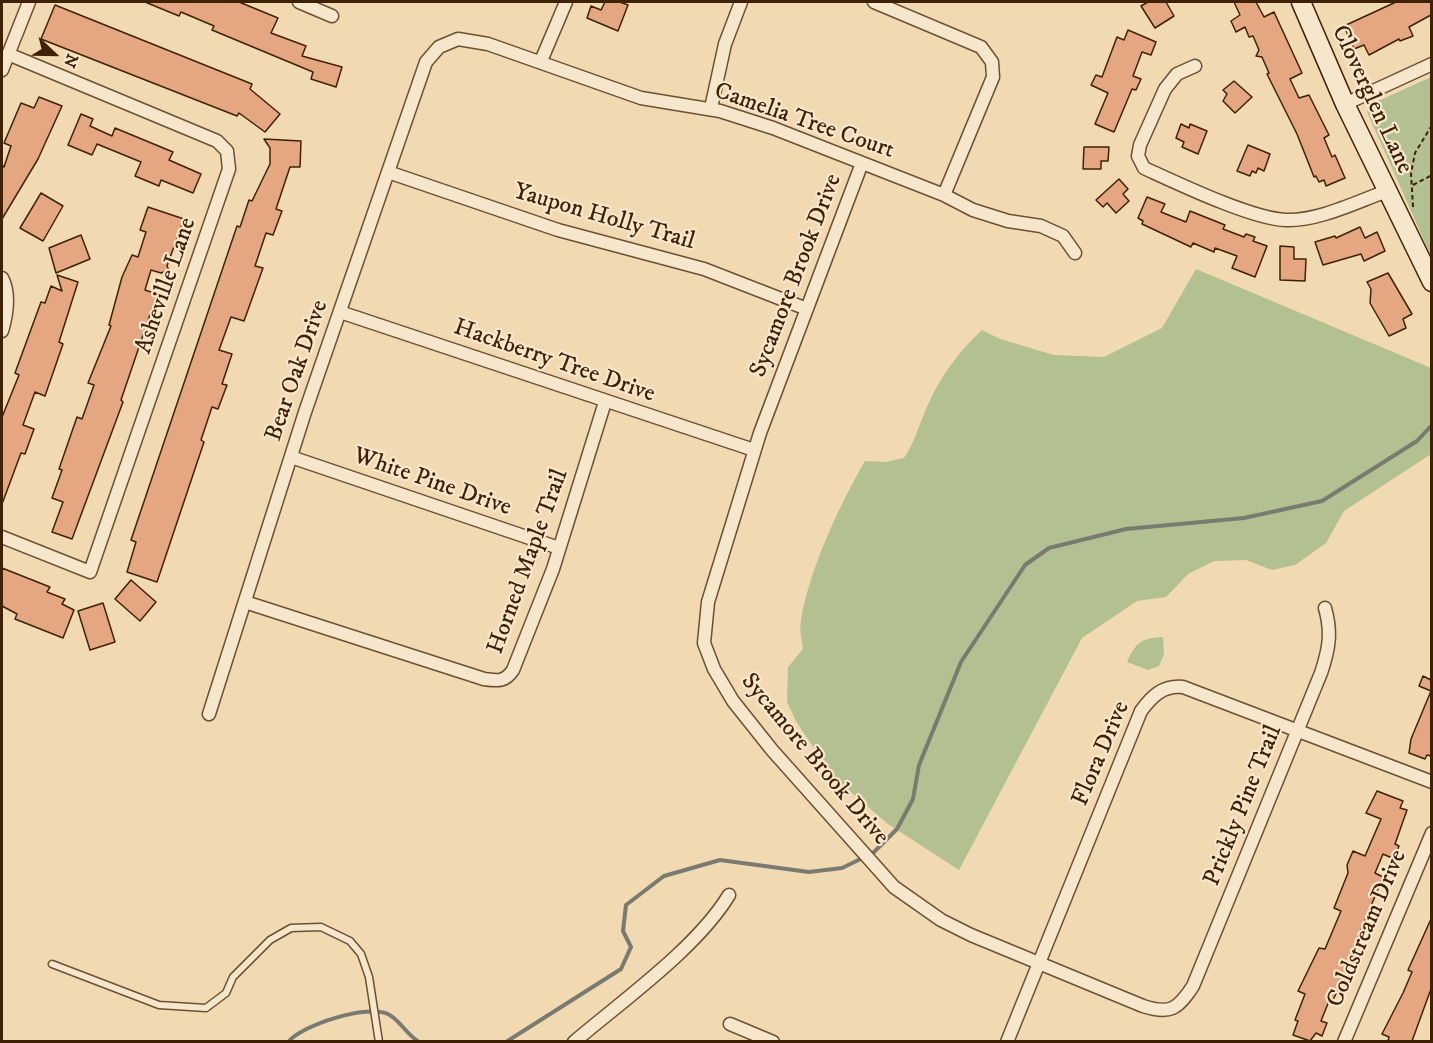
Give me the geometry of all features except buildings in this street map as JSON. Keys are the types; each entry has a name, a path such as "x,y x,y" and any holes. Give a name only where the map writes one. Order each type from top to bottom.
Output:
{"street":[{"path":"2,69 29,2"},
{"path":"299,2 332,16"},
{"path":"541,62 566,2"},
{"path":"711,108 725,44 741,2"},
{"path":"874,2 981,47 992,62 993,77 944,195"},
{"name":"Cloverglen Lane","path":"1300,2 1345,104 1431,282"},
{"name":"Camelia Tree Court","path":"440,47 458,39 488,44 641,98 711,108 773,128 944,195 973,210 1041,226 1063,236 1075,253"},
{"name":"Bear Oak Drive","path":"209,714 291,457 426,62 440,47"},
{"name":"Asheville Lane","path":"2,537 90,572 229,169 226,151 217,141 8,54"},
{"path":"1345,104 1431,64"},
{"path":"1195,66 1177,75 1165,89 1140,145 1138,156 1144,168 1218,199 1268,217 1287,220 1320,215 1387,191"},
{"name":"Sycamore Brook Drive","path":"862,163 754,450 708,602 705,643 714,669 733,701 772,750 894,887 941,920 971,935 1143,1006 1156,1010 1169,1010"},
{"name":"Yaupon Holly Trail","path":"388,172 558,230 704,269 807,309"},
{"path":"2,278 7,287 5,321 2,331"},
{"name":"Hackberry Tree Drive","path":"340,312 754,450"},
{"name":"Horned Maple Trail","path":"245,602 484,680 498,681 508,678 560,548 605,402"},
{"name":"White Pine Drive","path":"291,457 560,548"},
{"name":"Prickly Pine Trail","path":"1169,1010 1181,1004 1193,986 1297,731 1329,648 1330,628 1325,608"},
{"name":"Flora Drive","path":"1007,1041 1140,711 1150,699 1170,686 1183,687 1431,782"},
{"name":"Coldstream Drive","path":"1344,1041 1431,833"},
{"path":"574,1041 688,945 718,914 729,895"},
{"path":"730,1024 773,1041"}],"lane":[{"path":"52,964 159,1005 206,1008 226,993 232,977 270,940 291,928 321,927 350,941 361,954 369,976 379,1041"}],"path":[{"path":"1413,208 1411,173 1415,153 1431,125"},
{"path":"1413,185 1431,175"}],"green space":[{"path":"1431,77 1431,256 1367,112 1372,104"},
{"path":"1196,269 1431,368 1431,454 1344,511 1326,543 1295,565 1272,570 1246,560 1214,561 1188,574 1166,597 1137,601 1082,638 959,870 888,824 832,776 796,721 787,702 788,667 803,649 800,624 810,581 818,560 845,497 865,461 886,462 904,458 944,375 965,347 982,330 1000,339 1054,355 1104,357 1162,328"},
{"path":"1163,637 1164,654 1159,666 1148,670 1127,662 1140,642"}],"waterway":[{"path":"506,1042 621,969 631,947 623,931 626,905 664,876 720,860 809,872 842,868 873,853 897,829 913,799 919,765 961,662 1025,565 1049,548 1126,529 1244,518 1322,501 1417,441 1432,425"},
{"path":"288,1042 320,1023 365,1012 388,1014 419,1042"}]}
